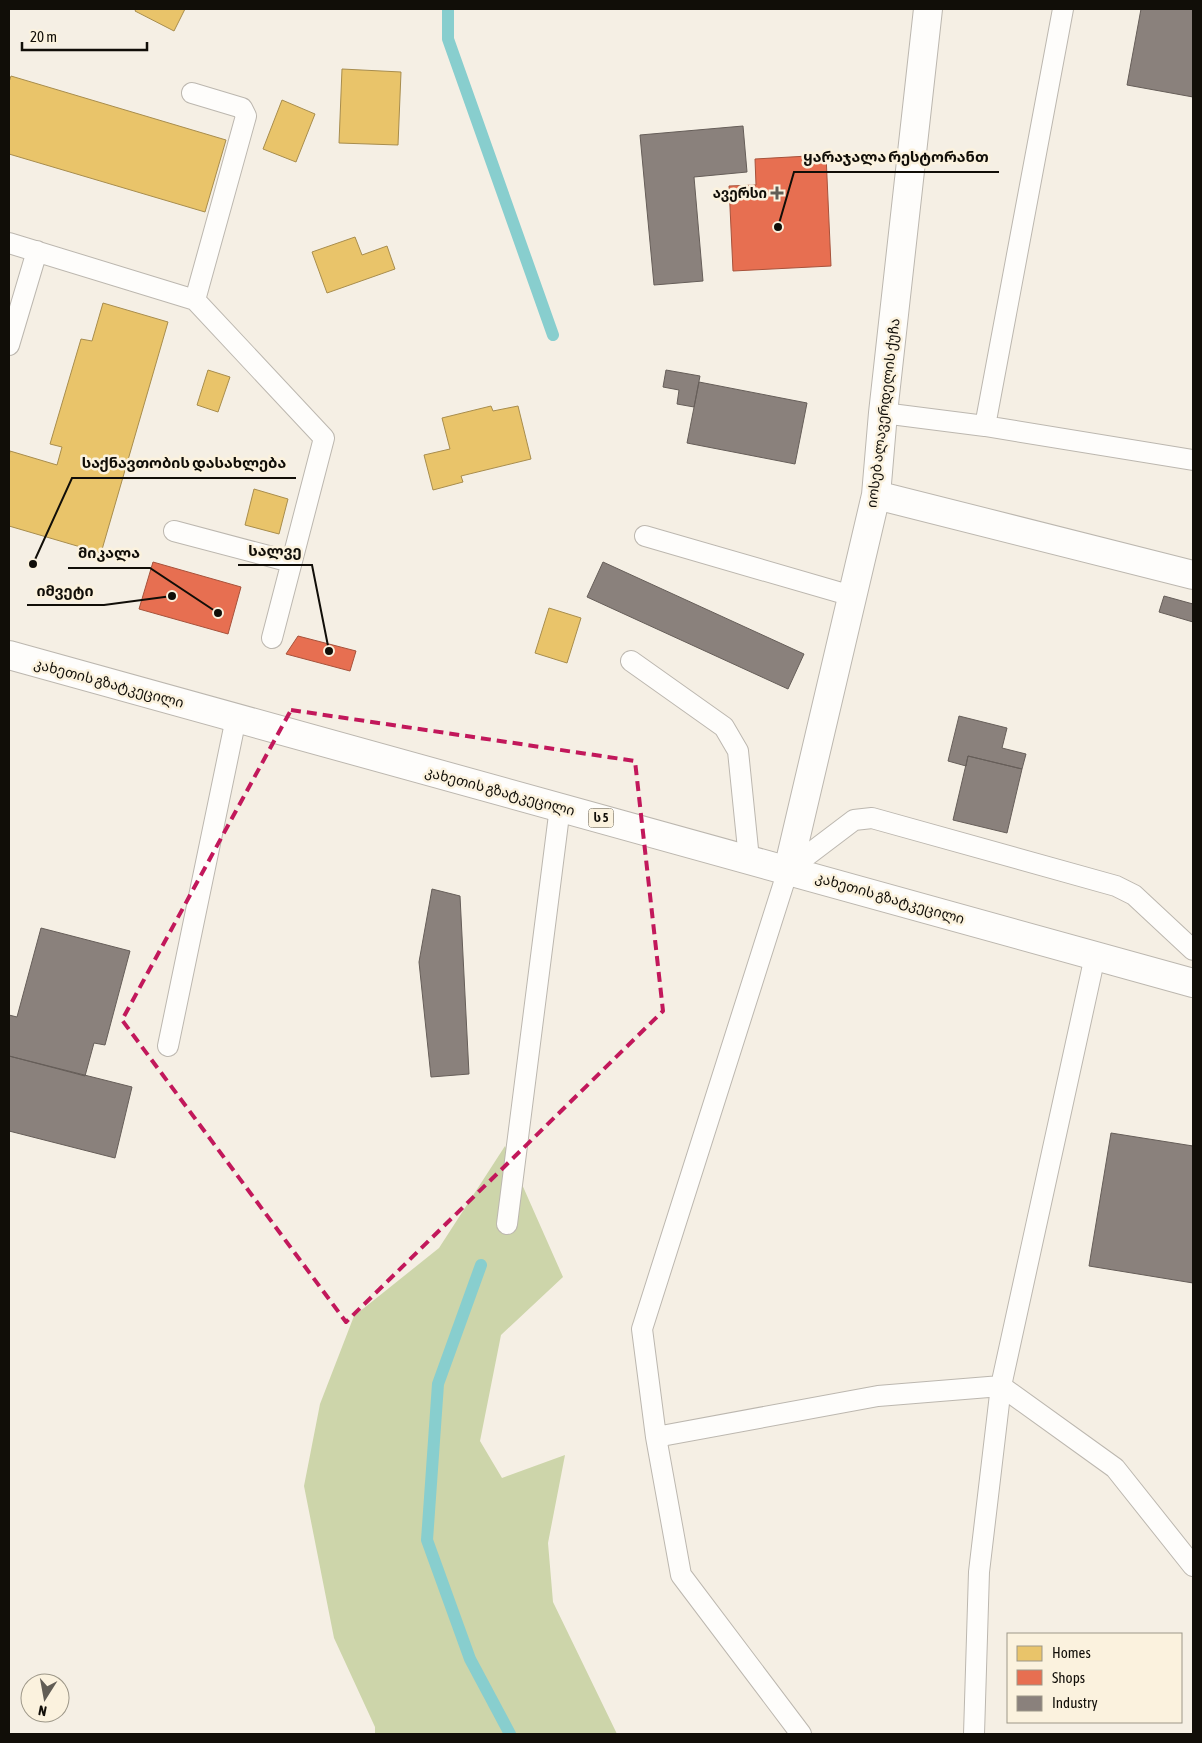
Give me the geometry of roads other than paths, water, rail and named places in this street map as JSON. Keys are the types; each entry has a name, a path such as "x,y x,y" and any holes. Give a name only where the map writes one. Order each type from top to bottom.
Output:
{"main road":[{"name":"იოსებ ალავერდელის ქუჩა","path":"788,870 876,495 883,413 928,9"},
{"path":"876,495 1193,575"},
{"name":"კახეთის გზატკეცილი","path":"9,655 1193,983"}],"lane":[{"path":"985,426 1063,9"},
{"path":"192,93 242,108 246,116 195,300"},
{"path":"9,243 195,300 324,438 272,638"},
{"path":"9,345 37,251"},
{"path":"883,413 985,426 1193,460"},
{"path":"174,530 291,562"},
{"path":"645,536 852,596"},
{"path":"631,661 724,727 738,751 749,859"},
{"path":"168,1046 236,718"},
{"path":"507,1224 560,807"},
{"path":"801,1734 681,1575 656,1438 642,1329 788,870 854,820 872,818 1116,886 1134,895 1193,950"},
{"path":"974,1734 979,1572 1002,1386 1095,956"},
{"path":"656,1438 878,1396 1002,1386 1116,1468 1193,1566"}],"waterway":[{"path":"448,9 448,39 553,335"},
{"path":"481,1265 438,1384 427,1540 470,1659 510,1734"}],"place":[{"name":"ავერსი","path":"777,193"},
{"name":"ყარაჯალა რესტორანთ","path":"778,227"},
{"name":"საქნავთობის დასახლება","path":"33,564"},
{"name":"იმვეტი","path":"172,596"},
{"name":"მიკალა","path":"218,613"},
{"name":"სალვე","path":"329,651"}]}
